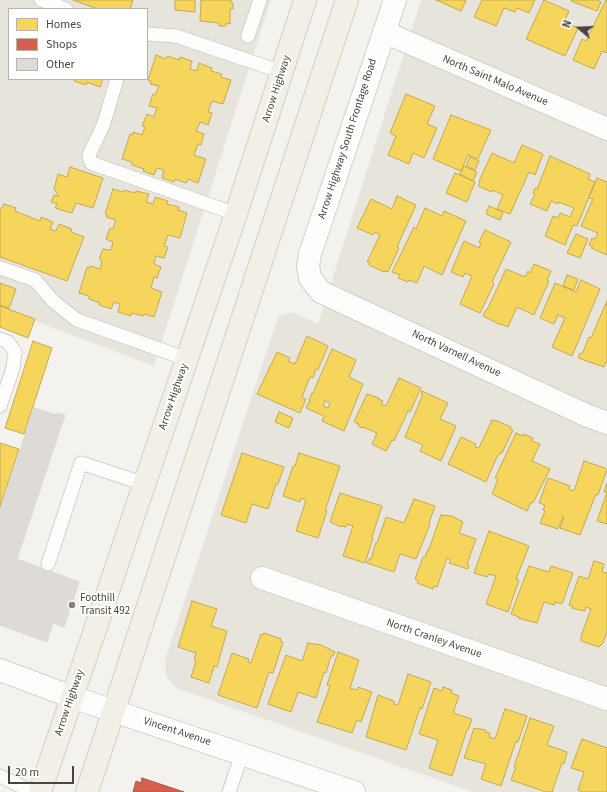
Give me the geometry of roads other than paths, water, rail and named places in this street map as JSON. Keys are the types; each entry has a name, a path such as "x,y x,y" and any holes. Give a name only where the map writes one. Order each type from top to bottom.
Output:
{"main road":[{"name":"Arrow Highway","path":"40,792 236,214 305,0"},
{"path":"87,792 347,0"}],"street":[{"name":"Arrow Highway South Frontage Road","path":"310,278 308,266 310,254 395,0"},
{"name":"North Saint Malo Avenue","path":"384,32 607,129"},
{"name":"North Varnell Avenue","path":"310,278 321,292 588,416 607,422"},
{"name":"North Cranley Avenue","path":"262,578 607,699"},
{"name":"Vincent Avenue","path":"0,670 72,697 354,792"}],"lane":[{"path":"41,0 63,8"},
{"path":"248,36 260,0"},
{"path":"148,34 176,36 282,72"},
{"path":"117,80 103,126 89,155 91,163 236,214"},
{"path":"0,268 35,280 54,302 76,320 187,360"},
{"path":"0,339 8,342 15,352 13,368 0,406"},
{"path":"48,564 81,463 145,484"},
{"path":"229,792 242,754"},
{"path":"0,776 33,792"}],"place":[{"name":"Foothill Transit 492","path":"72,605"}]}
